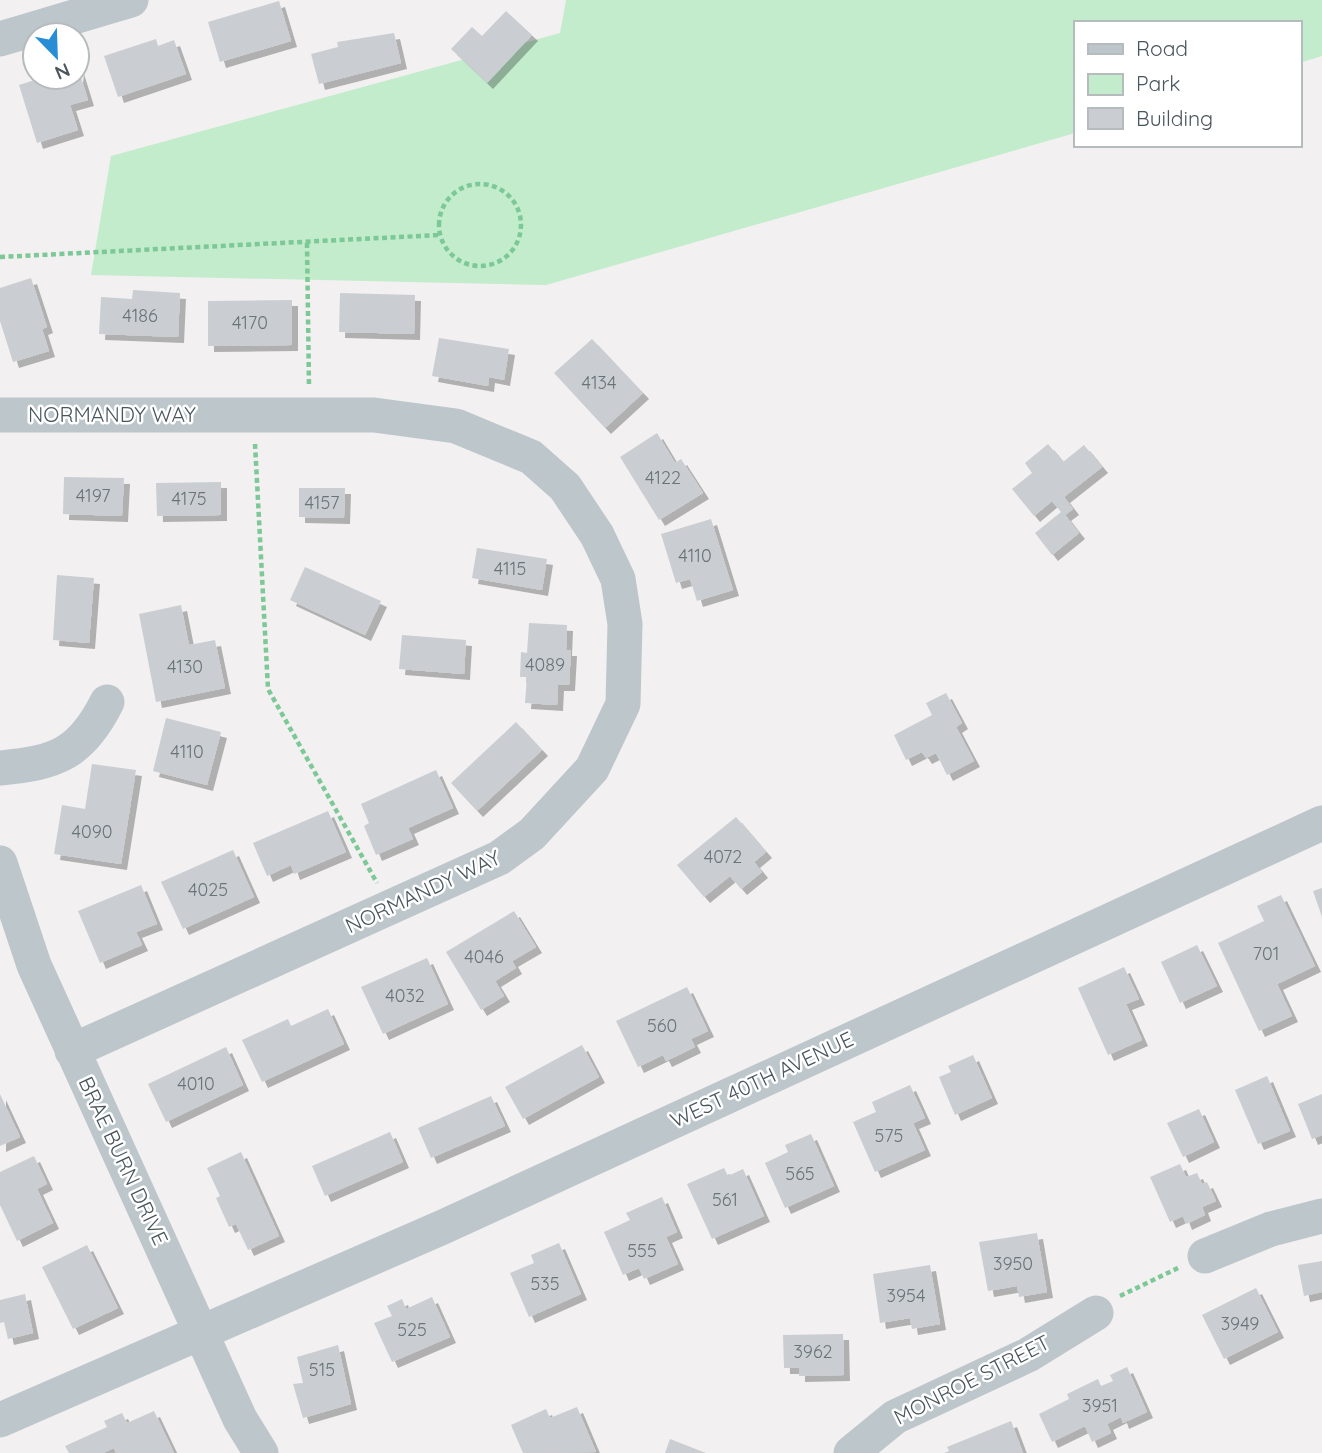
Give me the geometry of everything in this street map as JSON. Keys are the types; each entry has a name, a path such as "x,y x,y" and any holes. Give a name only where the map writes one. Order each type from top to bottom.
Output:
{"street":[{"path":"0,39 131,0"},
{"name":"NORMANDY WAY","path":"0,415 374,415 456,426 531,457 565,487 597,535 618,579 625,624 623,704 592,769 532,834 499,858 72,1051"},
{"path":"0,768 39,764 61,754 88,734 107,702"},
{"name":"WEST 40TH AVENUE","path":"0,1420 443,1227 1322,822"},
{"name":"BRAE BURN DRIVE","path":"0,863 30,956 72,1051 240,1419 261,1453"},
{"path":"1205,1256 1272,1229 1322,1216"},
{"name":"MONROE STREET","path":"851,1453 895,1417 1028,1355 1096,1313"}],"path":[{"path":"472,184 498,187 509,195 521,218 521,232 508,256 482,266 468,265 455,258 440,235 442,209 449,198 472,184"},
{"path":"0,257 440,235"},
{"path":"307,243 309,415"},
{"path":"254,415 268,689 391,908"},
{"path":"1096,1313 1132,1289 1205,1256"}],"green space":[{"path":"566,0 1322,0 1322,56 1301,62 1301,21 1074,21 1074,133 546,285 91,275 111,156 560,33"}],"building":[{"path":"279,1 291,41 220,62 208,22"},
{"path":"506,11 532,35 487,83 451,49 472,27 482,36"},
{"path":"394,33 401,63 319,84 311,54 338,47 337,42"},
{"path":"156,39 158,46 174,40 186,74 118,97 104,56"},
{"path":"19,85 21,91 85,91 88,100 70,105 78,130 37,143"},
{"path":"31,278 47,327 42,329 49,351 13,362 0,321 0,288"},
{"path":"133,290 180,293 178,337 99,334 101,297 132,299"},
{"path":"340,293 415,295 414,334 339,332"},
{"path":"292,300 292,345 208,346 208,301"},
{"path":"439,338 509,349 504,380 489,377 488,386 432,376"},
{"path":"592,339 643,393 605,428 554,373"},
{"path":"657,433 675,463 681,459 703,493 659,520 620,457"},
{"path":"1048,444 1063,462 1084,445 1102,467 1064,497 1073,509 1065,515 1079,533 1052,555 1035,533 1061,512 1052,501 1034,516 1012,489 1032,473 1025,463"},
{"path":"64,477 124,478 122,516 63,514"},
{"path":"221,482 221,515 157,516 156,483"},
{"path":"299,488 345,488 344,518 299,517"},
{"path":"711,519 733,590 697,601 690,579 676,583 661,534"},
{"path":"477,548 547,559 542,590 472,578"},
{"path":"305,567 381,601 365,635 290,600"},
{"path":"57,575 94,578 89,643 53,640"},
{"path":"181,605 189,645 215,640 225,688 156,702 139,614"},
{"path":"529,623 567,625 566,650 571,650 569,685 558,685 557,705 525,703 527,677 520,677 521,652 527,653"},
{"path":"402,635 466,640 464,674 399,669"},
{"path":"946,693 962,723 956,727 974,761 947,775 936,753 926,758 922,752 906,760 894,735 932,715 926,703"},
{"path":"166,718 221,732 207,785 153,771"},
{"path":"516,722 542,750 477,811 451,783"},
{"path":"92,764 136,770 121,864 54,854 62,805 85,809"},
{"path":"436,770 453,808 408,828 413,839 376,855 364,826 369,823 361,804"},
{"path":"328,811 346,852 294,874 291,865 267,876 253,843"},
{"path":"736,817 766,852 754,862 762,872 741,889 730,876 704,897 677,865"},
{"path":"233,850 254,897 183,929 161,882"},
{"path":"141,885 157,924 136,932 142,945 100,963 78,911"},
{"path":"1322,888 1322,917 1313,891"},
{"path":"1281,895 1315,966 1277,984 1292,1016 1259,1031 1218,943 1264,921 1257,906"},
{"path":"514,911 536,947 512,961 516,968 495,981 504,996 481,1010 446,952"},
{"path":"1197,945 1217,986 1180,1003 1161,962"},
{"path":"427,958 448,1004 383,1034 361,987"},
{"path":"1124,967 1139,999 1126,1004 1142,1040 1108,1055 1078,988"},
{"path":"687,987 708,1031 691,1039 695,1047 666,1061 663,1055 638,1067 616,1021"},
{"path":"328,1009 344,1044 262,1082 242,1040 288,1019 291,1026"},
{"path":"582,1045 599,1077 523,1119 505,1087"},
{"path":"226,1047 243,1085 166,1122 148,1084"},
{"path":"973,1055 992,1098 955,1115 939,1077 951,1072 948,1066"},
{"path":"1267,1076 1290,1131 1258,1144 1235,1090"},
{"path":"910,1085 925,1118 913,1123 925,1150 875,1172 853,1122 876,1112 872,1102"},
{"path":"0,1094 20,1137 0,1146"},
{"path":"1322,1094 1322,1135 1312,1139 1298,1104"},
{"path":"491,1096 505,1126 431,1158 418,1128"},
{"path":"1199,1109 1214,1142 1183,1157 1167,1123"},
{"path":"390,1132 403,1162 325,1196 312,1166"},
{"path":"811,1134 834,1186 785,1208 765,1163 788,1152 785,1145"},
{"path":"241,1152 279,1236 248,1250 236,1224 229,1227 216,1198 220,1196 207,1168"},
{"path":"34,1156 47,1184 37,1189 53,1223 17,1241 0,1205 0,1172"},
{"path":"1180,1164 1186,1177 1197,1173 1202,1184 1207,1182 1216,1201 1202,1207 1205,1215 1186,1224 1183,1216 1170,1222 1150,1177"},
{"path":"724,1168 728,1176 743,1169 764,1216 712,1239 687,1184"},
{"path":"662,1197 677,1232 666,1237 678,1264 644,1279 639,1268 623,1275 604,1232 630,1220 626,1213"},
{"path":"1037,1233 1047,1292 1019,1297 1017,1286 988,1291 979,1242"},
{"path":"559,1243 581,1294 529,1317 510,1273 534,1263 531,1255"},
{"path":"87,1245 118,1308 73,1329 42,1267"},
{"path":"1322,1261 1322,1292 1304,1296 1298,1265"},
{"path":"930,1265 940,1324 912,1329 910,1318 880,1323 873,1274"},
{"path":"1256,1288 1278,1332 1224,1359 1202,1315"},
{"path":"25,1294 33,1333 8,1339 4,1322 0,1323 0,1300"},
{"path":"432,1297 450,1337 392,1362 374,1323 392,1316 387,1306 402,1299 406,1309"},
{"path":"843,1334 844,1375 799,1376 799,1368 784,1368 783,1335"},
{"path":"338,1345 351,1404 303,1418 293,1384 303,1383 297,1357"},
{"path":"1127,1367 1147,1412 1123,1423 1121,1417 1107,1424 1111,1433 1092,1442 1085,1426 1052,1442 1039,1414 1069,1399 1067,1394 1098,1379 1101,1386 1113,1381 1110,1375"},
{"path":"577,1407 596,1452 523,1453 511,1425 546,1409 550,1418"},
{"path":"154,1411 174,1453 116,1453 114,1448 103,1453 69,1453 65,1446 107,1427 104,1421 122,1413 127,1423"},
{"path":"1011,1421 1023,1453 944,1453 949,1451 947,1447"},
{"path":"670,1439 706,1453 665,1453"}]}
